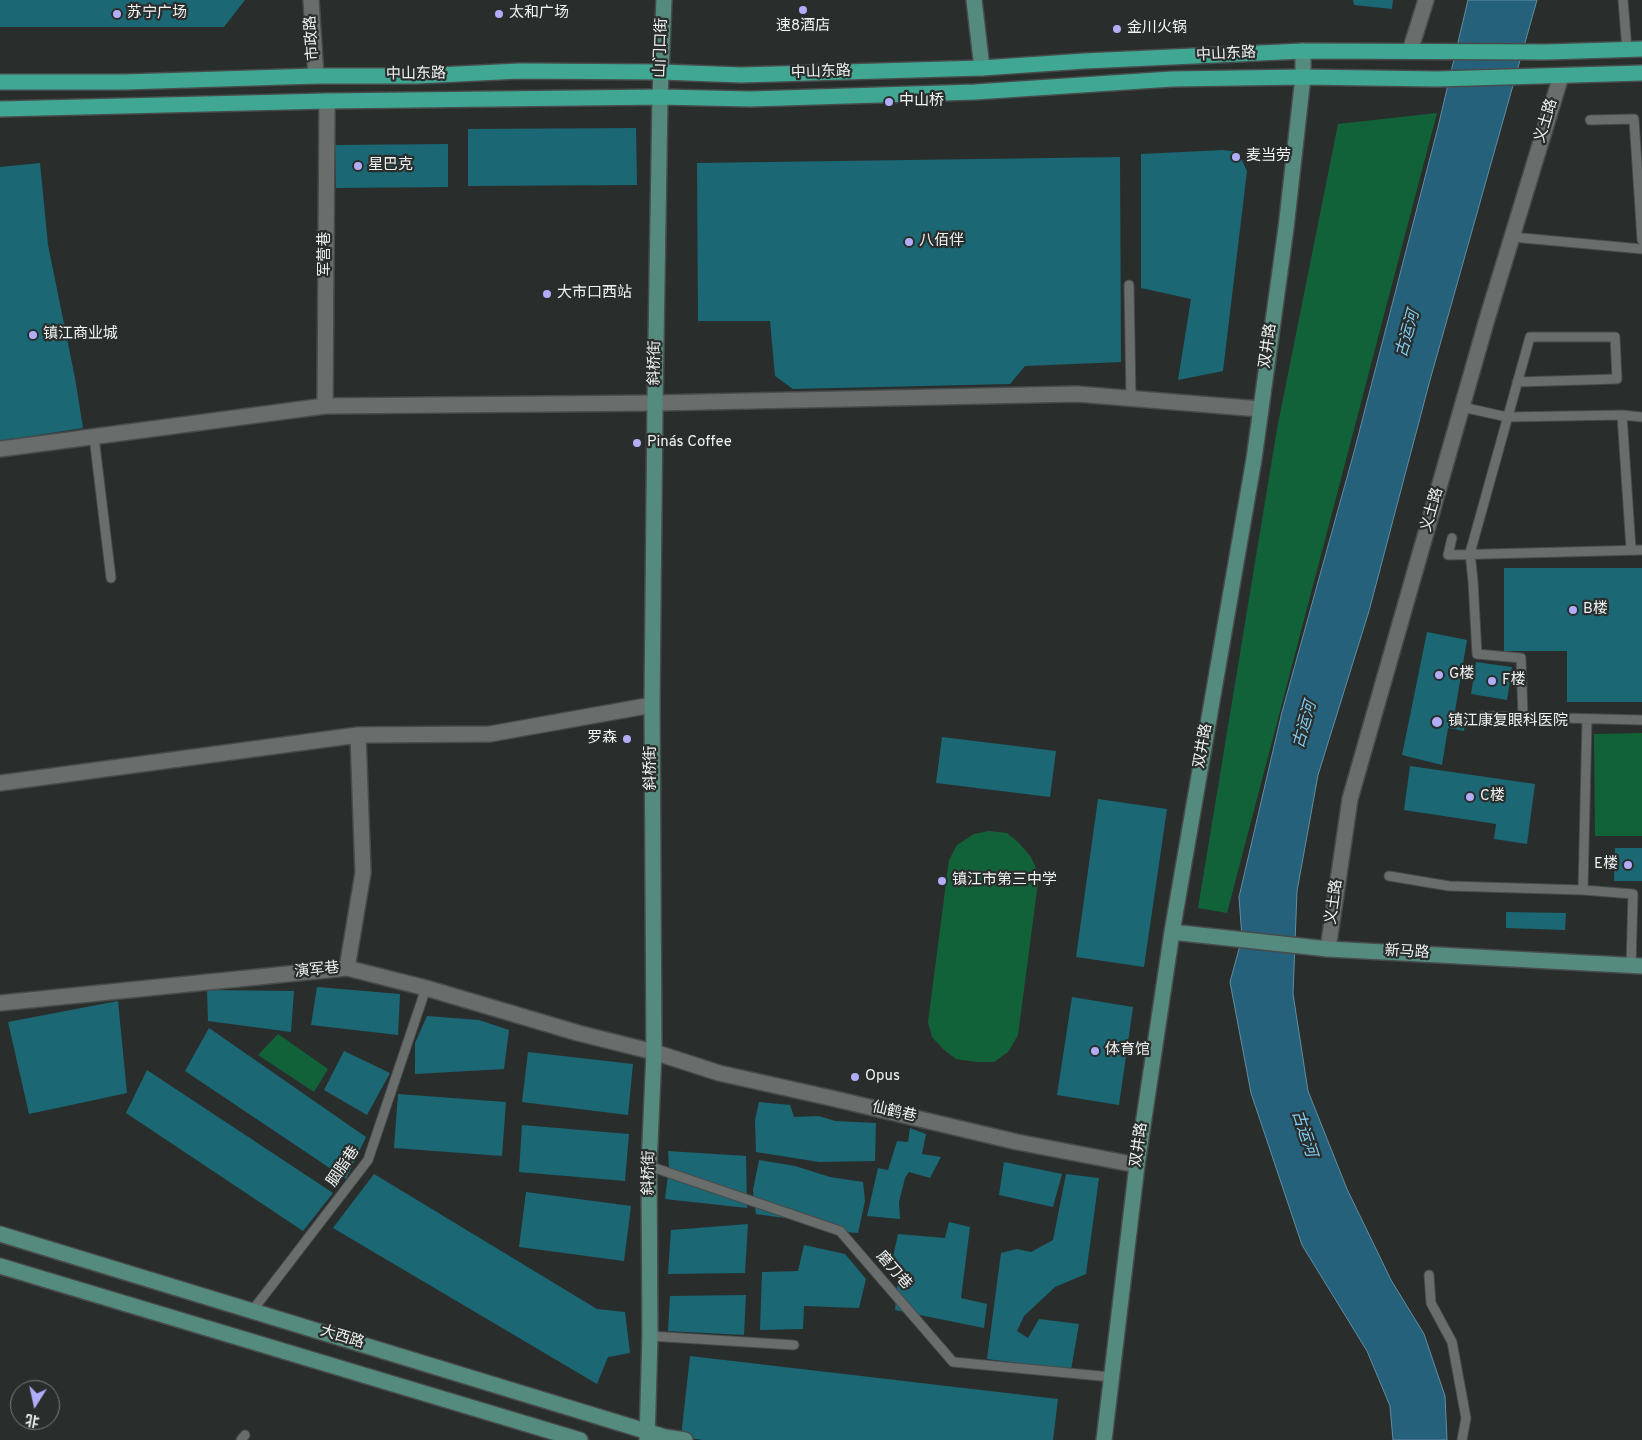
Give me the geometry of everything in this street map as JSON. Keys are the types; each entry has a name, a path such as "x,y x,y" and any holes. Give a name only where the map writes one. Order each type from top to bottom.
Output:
{"main road":[{"name":"中山东路","path":"0,82 124,82 316,76 417,76 520,71 662,72 740,75 982,68 1085,61 1303,51 1547,52 1634,49"},
{"name":"中山东路","path":"0,109 326,101 660,97 751,100 975,92 1172,79 1303,77 1437,79 1642,73"}],"street":[{"name":"市政路","path":"311,0 316,76"},
{"name":"山门口街","path":"660,97 664,0"},
{"path":"974,0 982,68"},
{"path":"1410,51 1426,0"},
{"name":"双井路","path":"1104,1440 1137,1165 1172,932 1254,459 1286,228 1303,77 1303,51"},
{"name":"义土路","path":"1328,949 1350,800 1462,407 1561,76"},
{"name":"斜桥街","path":"647,1436 650,1336 649,1166 654,1052 652,705 660,97"},
{"name":"军营巷","path":"325,406 326,101"},
{"path":"0,449 325,406 656,403 1077,394 1260,409"},
{"path":"0,783 358,735 490,734 652,705"},
{"path":"347,968 363,873 358,735"},
{"name":"新马路","path":"1172,932 1328,949 1636,966"},
{"name":"演军巷","path":"0,1003 347,968 426,988 578,1033 654,1052"},
{"name":"仙鹤巷","path":"654,1052 719,1074 831,1098 1017,1142 1137,1165"},
{"name":"大西路","path":"0,1234 252,1310 647,1436 685,1440"},
{"name":"大西路","path":"0,1266 580,1440"}],"lane":[{"path":"1623,0 1634,49"},
{"path":"1590,120 1634,119 1642,240"},
{"path":"1512,237 1642,249"},
{"path":"1129,285 1131,398"},
{"path":"1517,382 1617,379 1615,337 1530,337 1517,382 1507,417 1470,553 1477,654 1521,658 1524,717"},
{"path":"1462,407 1507,417 1622,415 1642,417"},
{"path":"1622,415 1631,549"},
{"path":"94,437 111,578"},
{"path":"1452,538 1448,555 1642,550"},
{"path":"1482,716 1642,720"},
{"path":"1583,890 1587,719"},
{"path":"1388,876 1449,886 1583,890 1633,894 1636,966"},
{"name":"胭脂巷","path":"252,1310 368,1160 426,988"},
{"name":"磨刀巷","path":"649,1166 840,1231 953,1362 1111,1377"},
{"path":"1429,1275 1431,1303 1452,1342 1466,1418 1462,1440"},
{"path":"650,1336 794,1345"}],"green space":[{"path":"1437,113 1227,913 1198,908 1277,429 1338,124"},
{"path":"1642,733 1642,836 1595,836 1594,734"},
{"path":"989,831 1007,833 1019,843 1031,857 1039,875 1018,1035 1008,1052 994,1062 976,1062 956,1059 943,1049 932,1037 928,1022 949,860 957,845 974,834"},
{"path":"278,1034 328,1069 314,1092 258,1055"}],"water":[{"name":"古运河","path":"1468,0 1537,0 1430,380 1369,611 1318,775 1297,891 1293,994 1308,1091 1347,1189 1391,1280 1424,1334 1445,1396 1447,1440 1393,1440 1390,1406 1367,1351 1302,1245 1251,1093 1230,982 1242,938 1239,897 1282,712 1354,452 1438,127"}],"building":[{"name":"苏宁广场","path":"0,0 245,0 224,27 0,27"},
{"path":"1353,0 1393,0 1392,9 1354,5"},
{"path":"636,128 637,185 468,186 468,129"},
{"path":"448,144 448,187 336,188 335,145"},
{"path":"1223,150 1238,152 1247,171 1223,371 1178,380 1191,299 1141,288 1141,154"},
{"name":"八佰伴","path":"1120,157 1121,362 1025,366 1010,384 793,389 775,376 770,321 698,321 697,163"},
{"name":"镇江商业城","path":"40,163 48,245 75,378 83,428 0,441 0,167"},
{"name":"B楼","path":"1504,568 1642,568 1642,702 1567,702 1567,651 1504,651"},
{"name":"G楼","path":"1427,632 1467,640 1455,711 1467,713 1464,731 1448,728 1442,765 1402,755"},
{"name":"F楼","path":"1476,662 1512,667 1507,700 1471,694"},
{"path":"942,737 1056,751 1050,797 936,783"},
{"name":"C楼","path":"1410,766 1535,784 1527,844 1494,839 1496,824 1404,810"},
{"path":"1098,799 1167,809 1144,967 1076,957"},
{"name":"E楼","path":"1615,848 1642,848 1642,881 1614,881"},
{"path":"1506,912 1566,913 1565,930 1506,928"},
{"path":"317,987 400,994 398,1035 311,1025"},
{"path":"207,990 294,991 291,1032 208,1021"},
{"name":"体育馆","path":"1072,997 1133,1007 1119,1105 1057,1095"},
{"path":"118,1001 127,1093 29,1114 8,1022"},
{"path":"427,1016 479,1020 509,1030 504,1069 415,1074 415,1043"},
{"path":"209,1028 366,1137 346,1179 185,1071"},
{"path":"344,1051 390,1073 367,1115 324,1090"},
{"path":"528,1052 633,1064 628,1115 522,1102"},
{"path":"147,1070 333,1193 303,1231 126,1113"},
{"path":"398,1094 506,1102 502,1156 394,1148"},
{"path":"759,1102 790,1105 794,1117 819,1116 835,1121 876,1123 875,1161 819,1162 756,1152 755,1120"},
{"path":"522,1125 629,1134 625,1181 519,1172"},
{"path":"910,1128 926,1134 922,1154 941,1157 930,1178 909,1172 905,1178 899,1202 900,1219 867,1216 878,1168 888,1170 897,1141 908,1142"},
{"path":"668,1151 746,1156 747,1208 665,1199 669,1167"},
{"path":"759,1160 795,1166 830,1177 863,1182 865,1201 858,1233 824,1230 792,1219 756,1214 753,1190"},
{"path":"1004,1162 1062,1174 1053,1207 999,1195"},
{"path":"374,1174 597,1309 625,1312 630,1353 608,1357 597,1384 333,1228"},
{"path":"1066,1174 1099,1178 1086,1274 1055,1287 1024,1316 1017,1331 1028,1338 1039,1319 1079,1324 1071,1370 987,1359 1001,1253 1017,1249 1031,1252 1053,1240"},
{"path":"526,1192 631,1206 624,1261 519,1247"},
{"path":"949,1222 970,1227 961,1298 987,1304 984,1328 895,1310 899,1265 892,1262 898,1234 945,1238"},
{"path":"748,1224 745,1273 668,1274 671,1230"},
{"path":"804,1245 845,1254 866,1279 859,1308 804,1306 803,1329 760,1330 762,1272 798,1271"},
{"path":"746,1295 744,1335 668,1331 670,1296"},
{"path":"690,1356 1058,1399 1053,1440 703,1440 681,1437"}],"place":[{"name":"速8酒店","path":"803,10"},
{"name":"苏宁广场","path":"117,14"},
{"name":"太和广场","path":"499,14"},
{"name":"金川火锅","path":"1117,29"},
{"name":"中山桥","path":"889,102"},
{"name":"麦当劳","path":"1236,157"},
{"name":"星巴克","path":"358,166"},
{"name":"八佰伴","path":"909,242"},
{"name":"大市口西站","path":"547,294"},
{"name":"镇江商业城","path":"33,335"},
{"name":"Pinás Coffee","path":"637,443"},
{"name":"B楼","path":"1573,610"},
{"name":"G楼","path":"1439,675"},
{"name":"F楼","path":"1492,681"},
{"name":"镇江康复眼科医院","path":"1437,722"},
{"name":"罗森","path":"627,739"},
{"name":"C楼","path":"1470,797"},
{"name":"E楼","path":"1628,865"},
{"name":"镇江市第三中学","path":"942,881"},
{"name":"体育馆","path":"1095,1051"},
{"name":"Opus","path":"855,1077"}]}
